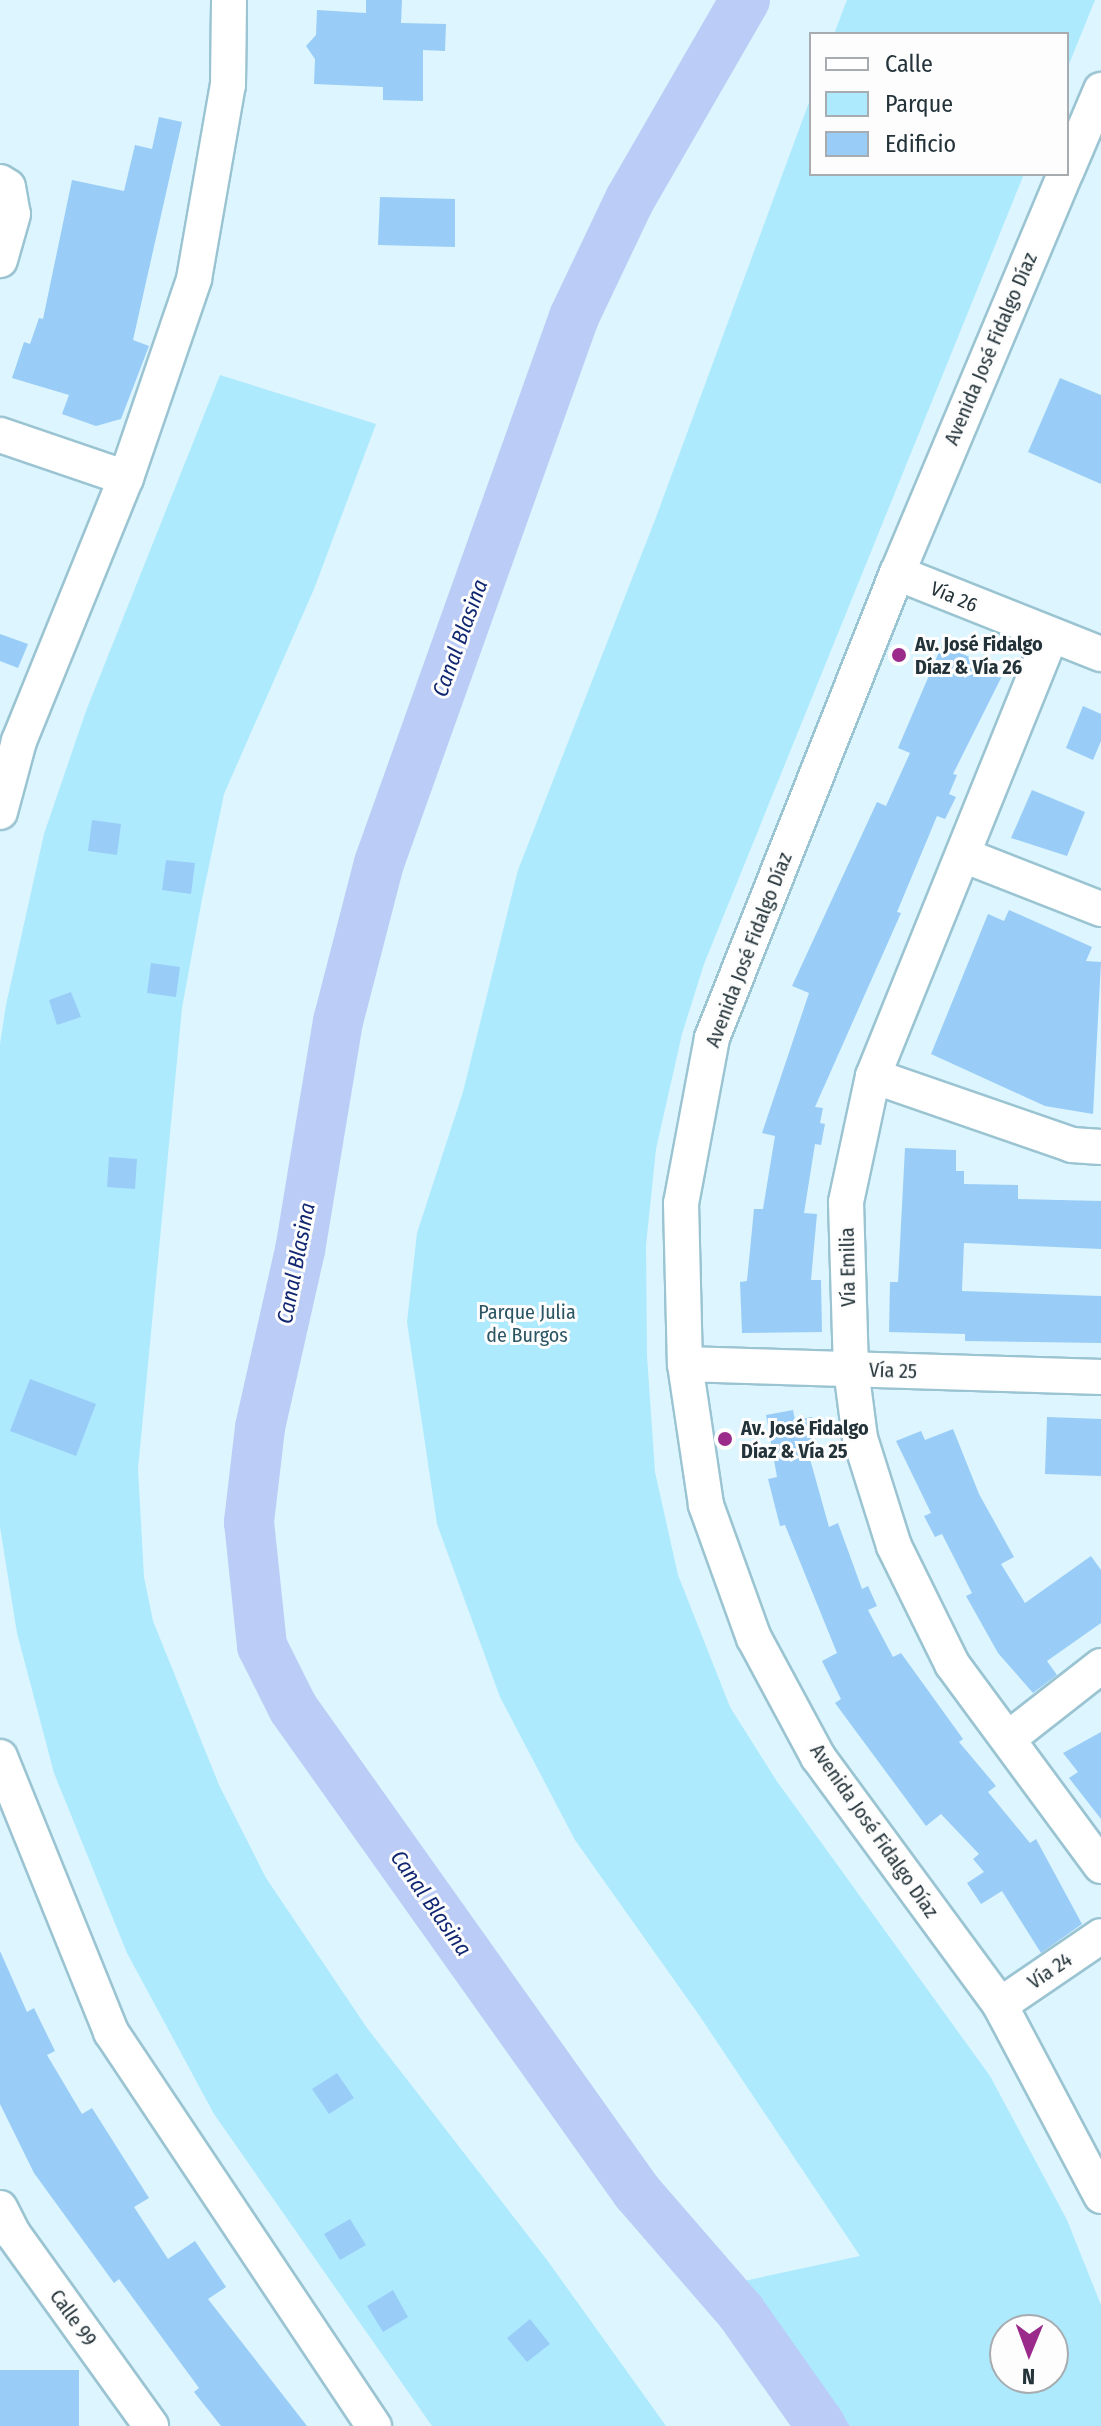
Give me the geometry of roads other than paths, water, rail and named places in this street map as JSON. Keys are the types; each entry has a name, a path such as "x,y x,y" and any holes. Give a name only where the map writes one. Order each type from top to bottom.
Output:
{"street":[{"path":"0,812 19,741 126,478 194,279 228,85 229,0"},
{"name":"Avenida José Fidalgo Díaz","path":"1069,165 1101,90"},
{"name":"Avenida José Fidalgo Díaz","path":"1064,176 897,573 712,1038 681,1203 685,1364 706,1505 754,1638 818,1757 1000,2005 1101,2196"},
{"path":"0,182 8,187 13,214 0,260"},
{"path":"0,435 126,478"},
{"name":"Vía 26","path":"897,573 1050,638 1101,654"},
{"name":"Vía Emilia","path":"1050,638 873,1076 846,1202 851,1369 860,1438 894,1546 952,1664 1101,1866"},
{"path":"963,855 1101,909"},
{"path":"873,1076 1072,1145 1101,1147"},
{"name":"Vía 25","path":"685,1364 1101,1377"},
{"path":"1009,1738 1101,1666"},
{"path":"0,1757 111,2032 374,2426"},
{"name":"Vía 24","path":"1000,2005 1101,1936"},
{"name":"Calle 99","path":"5,2226 151,2426"}],"waterway":[{"name":"Canal Blasina","path":"745,0 630,199 574,317 379,863 338,1021 300,1250 260,1428 249,1522 262,1646 293,1708 637,2192 741,2312 821,2426"}],"place":[{"name":"Av. José Fidalgo Díaz & Vía 26","path":"899,655"},
{"name":"Av. José Fidalgo Díaz & Vía 25","path":"725,1439"}],"park label":[{"name":"Parque Julia de Burgos","path":"527,1324"}]}
